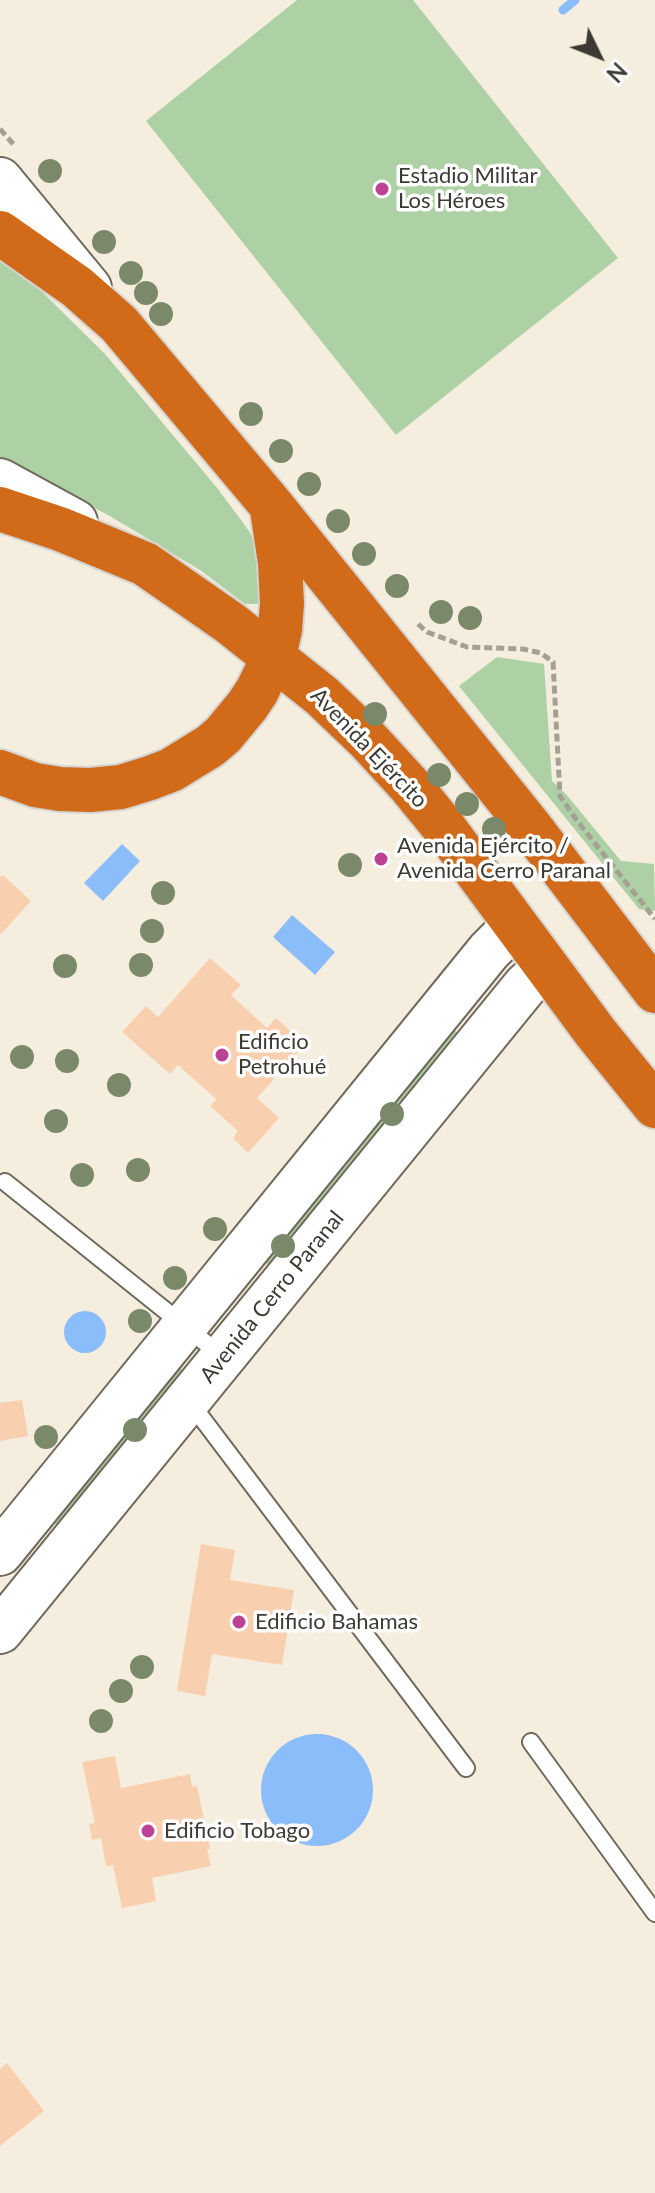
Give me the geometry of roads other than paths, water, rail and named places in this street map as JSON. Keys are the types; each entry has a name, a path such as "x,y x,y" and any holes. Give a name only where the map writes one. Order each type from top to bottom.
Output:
{"highway":[{"path":"0,233 77,287 119,324 272,506 531,828 655,991"},
{"path":"0,772 35,785 60,789 121,787 171,770 210,746 235,721 257,691 274,656 282,603 272,506"},
{"path":"0,509 60,529 145,564"},
{"name":"Avenida Ejército","path":"145,564 274,656 367,739 442,825 546,967 655,1106"}],"main road":[{"path":"10,166 119,324"},
{"name":"Avenida Ejército","path":"0,481 145,564"},
{"path":"0,1553 489,951 515,925"},
{"name":"Avenida Cerro Paranal","path":"6,1611 188,1400 526,985 546,967"}],"lane":[{"path":"5,1182 223,1357"},
{"path":"188,1400 466,1768"},
{"path":"531,1742 655,1913"}],"water":[{"path":"122,844 140,861 103,901 84,883"},
{"path":"292,915 335,952 315,975 273,937"},
{"path":"85,1311 100,1317 106,1332 100,1347 85,1353 70,1347 64,1332 70,1317"},
{"path":"317,1734 338,1738 357,1750 369,1769 373,1790 369,1811 357,1830 338,1842 317,1846 296,1842 277,1830 265,1811 261,1790 265,1769 277,1750 296,1738"}],"waterway":[{"path":"563,10 575,0"}],"place":[{"name":"Estadio Militar Los Héroes","path":"382,189"},
{"name":"Avenida Ejército / Avenida Cerro Paranal","path":"381,859"},
{"name":"Edificio Petrohué","path":"222,1055"},
{"name":"Edificio Bahamas","path":"239,1622"},
{"name":"Edificio Tobago","path":"148,1831"}]}
